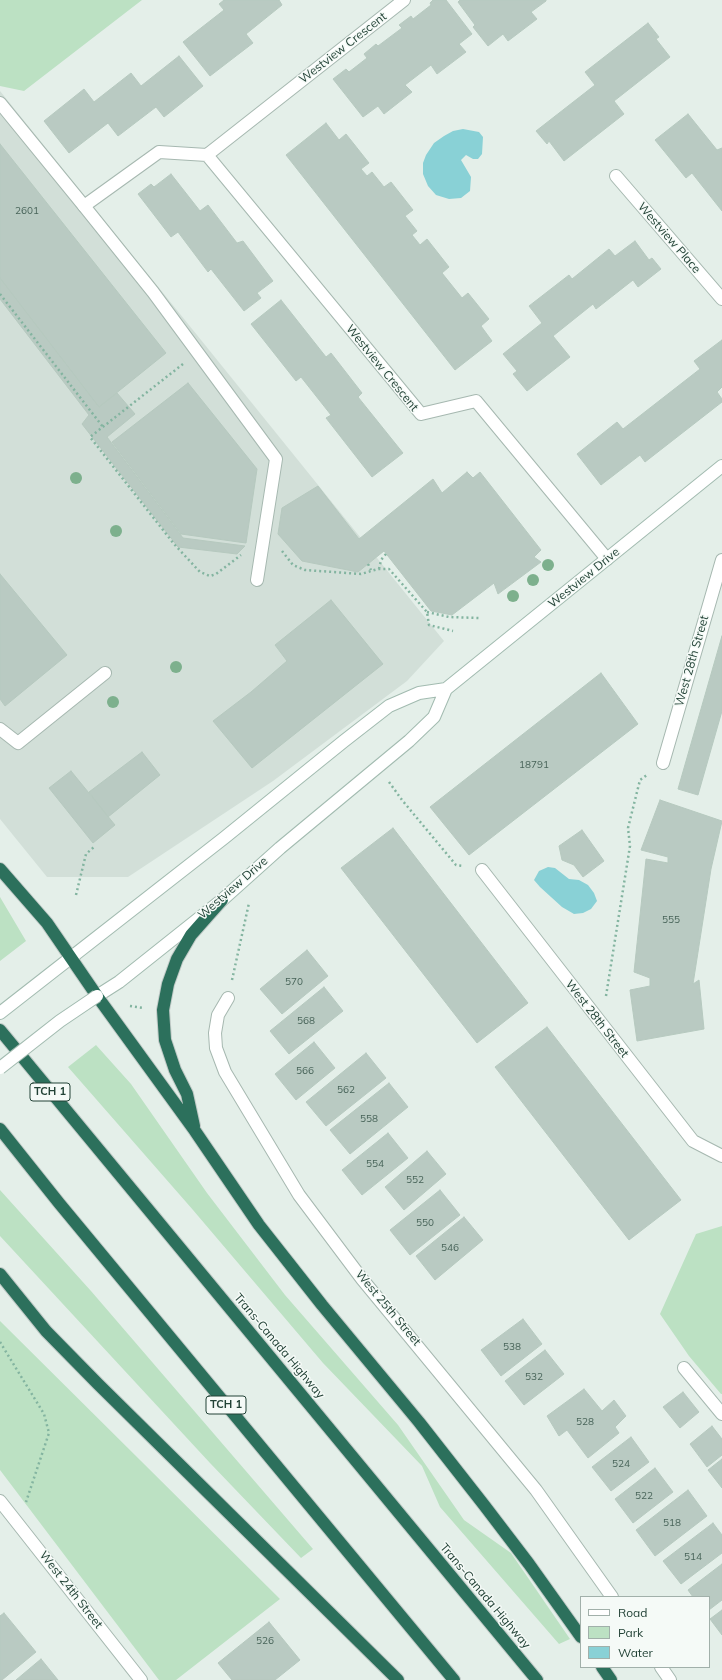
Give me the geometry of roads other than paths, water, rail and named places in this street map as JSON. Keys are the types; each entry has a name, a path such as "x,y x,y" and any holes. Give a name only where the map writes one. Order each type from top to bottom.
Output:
{"highway":[{"path":"0,869 47,923 97,996 195,1131 259,1224 322,1305 419,1422 484,1505 529,1564 580,1636"},
{"path":"195,1131 187,1094 175,1070 166,1040 163,1010 168,984 177,959 191,934 222,900"},
{"name":"Trans-Canada Highway","path":"0,1030 537,1680"},
{"name":"TCH 1","path":"0,1129 64,1209 454,1680"},
{"path":"3,1279 46,1331 98,1384 398,1680"},
{"path":"603,1668 611,1680"}],"street":[{"name":"Westview Crescent","path":"404,0 207,155 421,414 476,401 607,559"},
{"path":"0,104 153,292 276,459 257,580"},
{"path":"84,206 159,152 207,155"},
{"name":"Westview Place","path":"616,176 722,299"},
{"name":"Westview Drive","path":"0,1068 60,1021 119,982 222,900 280,848 409,741 434,717 446,689 722,466"},
{"name":"West 28th Street","path":"663,763 722,560"},
{"path":"0,729 18,743 105,673"},
{"path":"0,1013 224,838 344,740 389,706 419,693 446,689"},
{"name":"West 28th Street","path":"482,870 693,1141 722,1156"},
{"name":"West 25th Street","path":"228,998 218,1015 215,1033 216,1048 225,1072 299,1195 362,1279 536,1490 611,1596"},
{"path":"684,1368 722,1414"},
{"name":"West 24th Street","path":"0,1501 141,1680"},
{"path":"662,1668 670,1680"}],"water":[{"path":"463,129 479,132 483,137 482,154 478,159 473,159 466,155 461,160 471,177 470,191 461,198 449,199 436,195 428,186 423,174 423,163 426,155 434,143 453,131"},
{"path":"548,867 555,868 569,879 579,880 588,885 594,893 597,901 591,909 583,913 574,914 562,907 540,887 534,880 539,871"}]}
